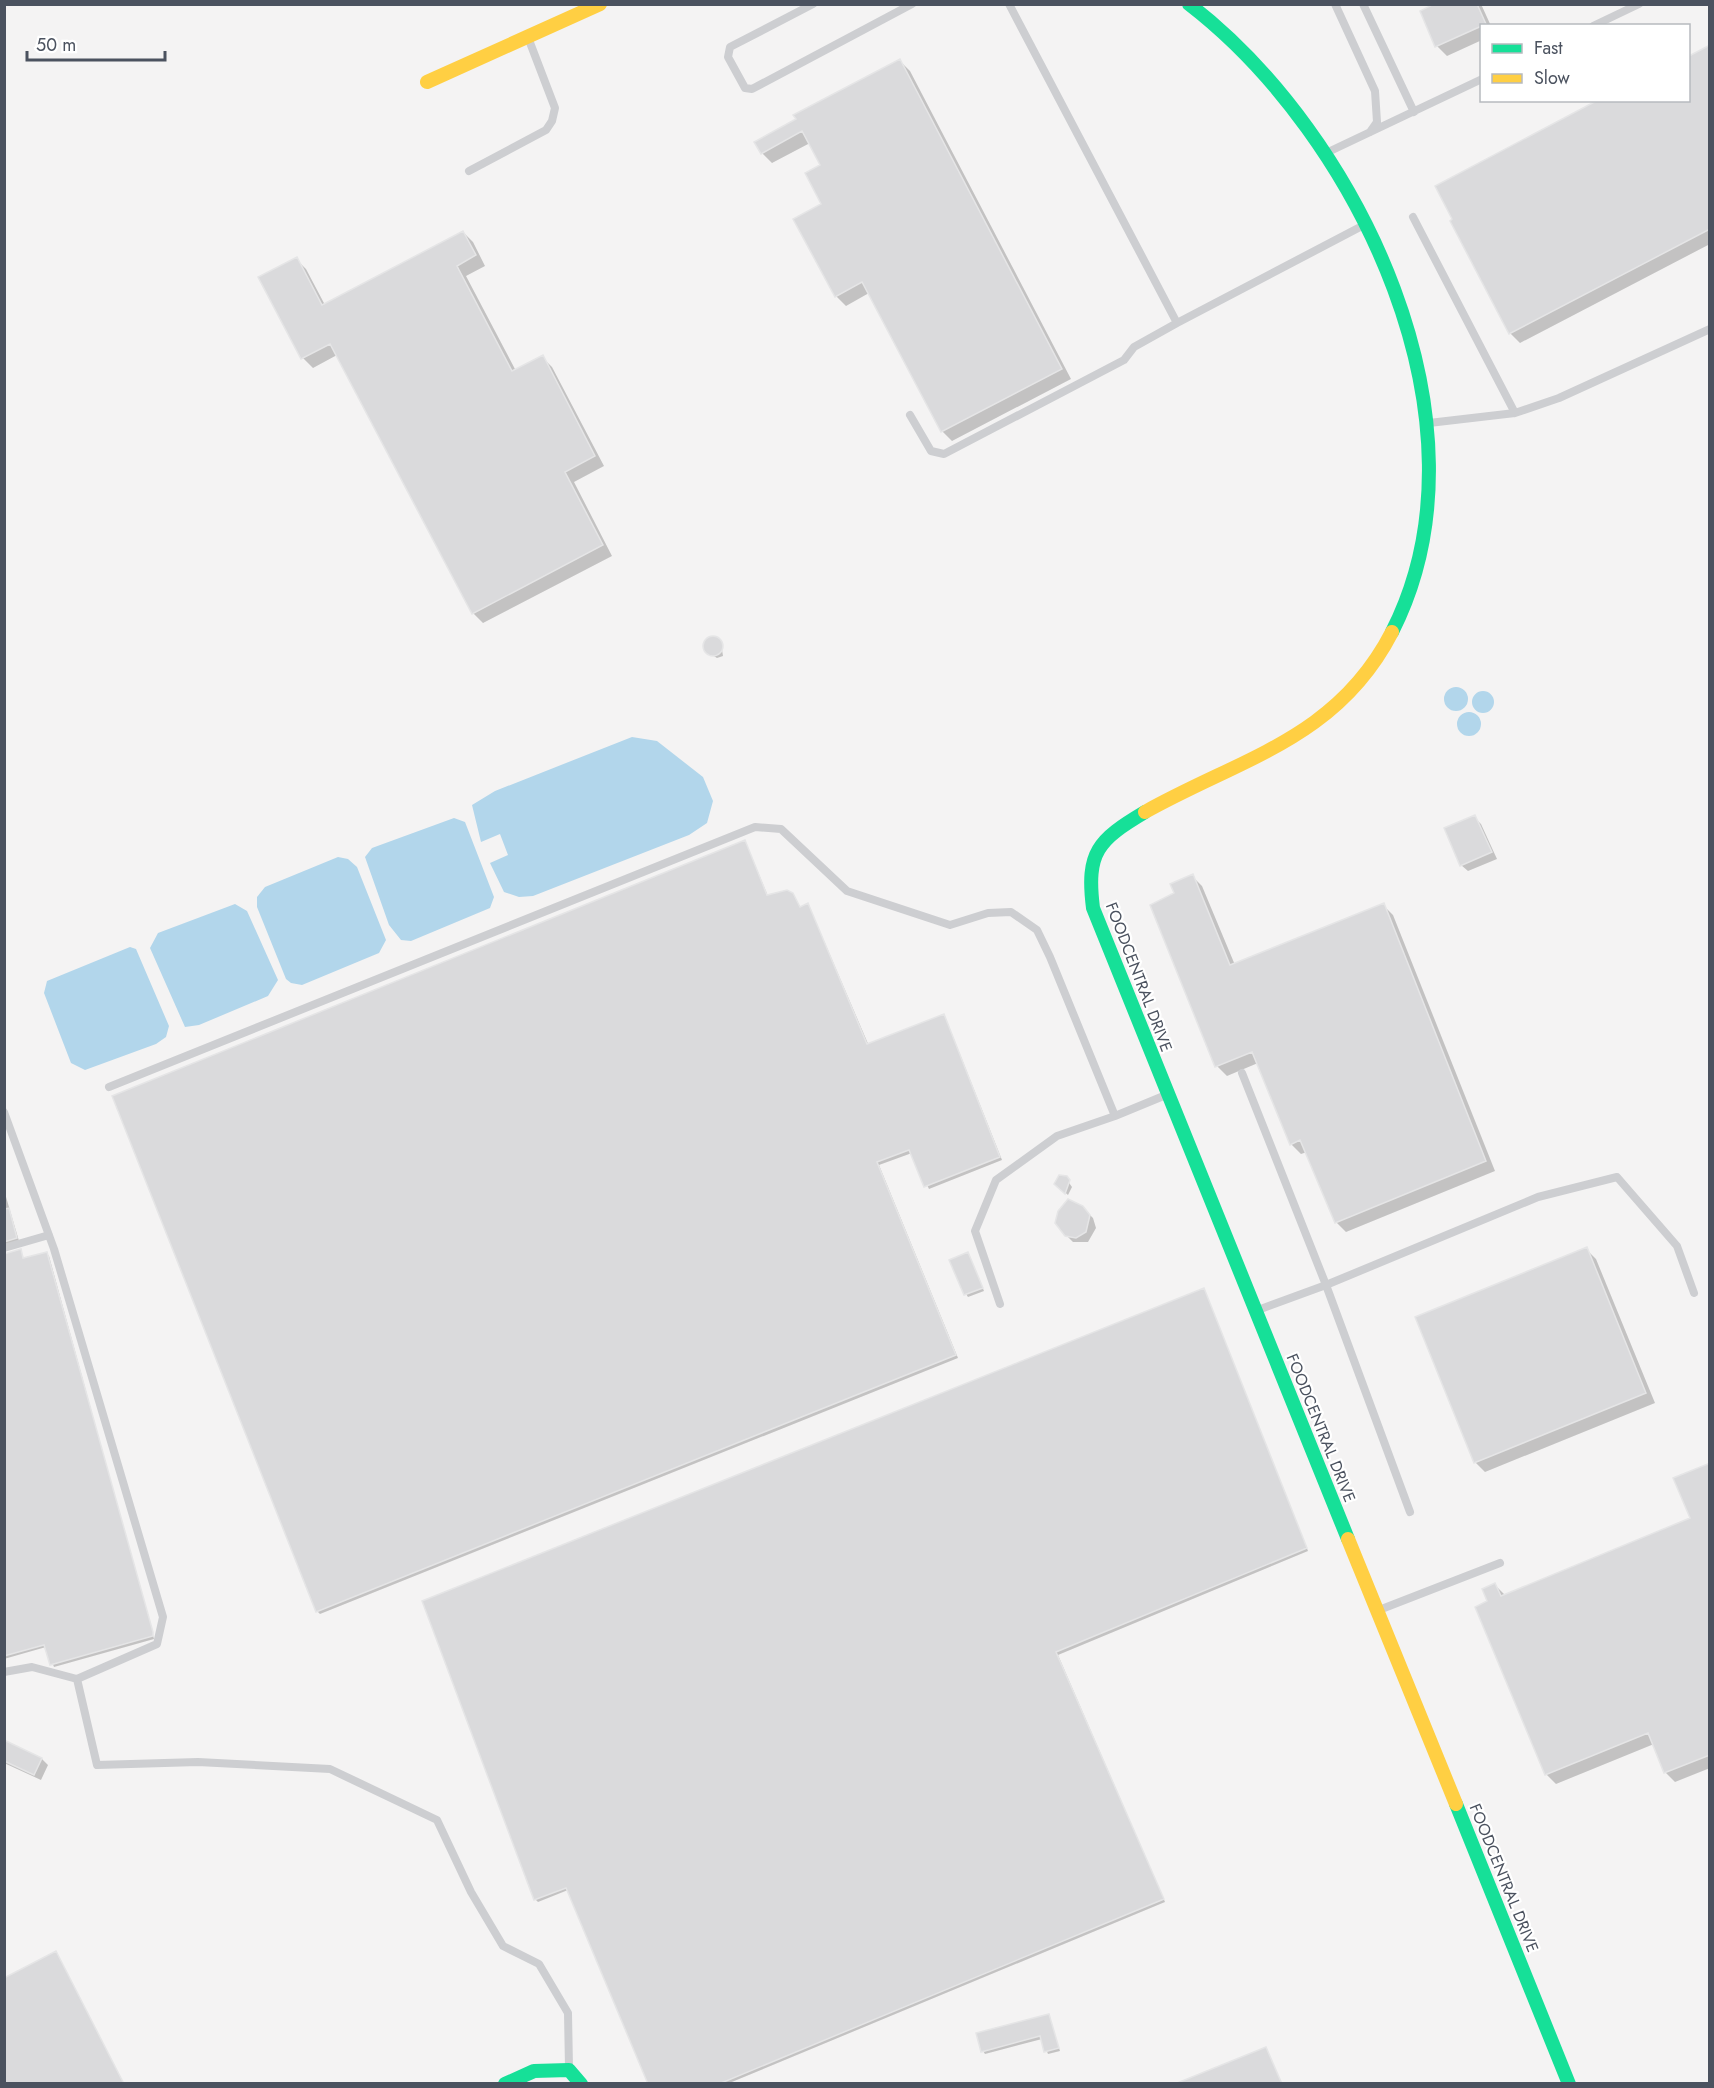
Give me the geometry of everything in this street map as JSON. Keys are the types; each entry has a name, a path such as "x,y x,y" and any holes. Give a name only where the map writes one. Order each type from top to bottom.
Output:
{"street":[{"path":"427,82 600,4"},
{"name":"FOODCENTRAL DRIVE","path":"1189,4 1216,24 1296,112 1324,154 1365,224 1397,300 1417,362 1428,423 1429,478 1420,544 1407,601 1373,662 1312,727 1139,817 1112,834 1095,853 1089,876 1093,908 1569,2084"},
{"path":"505,2084 534,2071 569,2070 581,2084"}],"lane":[{"path":"813,4 730,47 728,57 745,88 752,89 912,4"},
{"path":"1009,4 1177,323"},
{"path":"1335,4 1375,91 1377,122 1369,133"},
{"path":"1364,4 1414,112"},
{"path":"1597,24 1639,4"},
{"path":"469,171 546,130 552,121 555,108 528,37"},
{"path":"1324,154 1480,80"},
{"path":"1413,218 1515,413"},
{"path":"910,416 931,451 945,454 1124,360 1134,347 1365,224"},
{"path":"1428,423 1515,413 1559,398 1710,329"},
{"path":"109,1087 755,826 781,829 847,891 950,925 988,913 1011,912 1036,930 1050,957 1115,1116"},
{"path":"1242,1073 1326,1285 1410,1512"},
{"path":"1000,1304 975,1231 996,1180 1056,1136 1115,1116 1167,1094"},
{"path":"4,1112 49,1235 163,1617 157,1644 77,1678 32,1667 4,1672"},
{"path":"1256,1311 1326,1285 1538,1197 1617,1178 1677,1246 1694,1293"},
{"path":"4,1248 49,1235"},
{"path":"1378,1611 1500,1563"},
{"path":"77,1678 98,1765 198,1762 330,1769 437,1820 471,1892 503,1946 538,1964 568,2013 569,2070"}],"water":[{"path":"1456,687 1461,688 1467,694 1467,704 1461,710 1456,711 1451,710 1445,704 1444,699 1445,694 1451,688"},
{"path":"1483,691 1491,694 1494,702 1491,710 1483,713 1475,710 1472,702 1475,694"},
{"path":"1469,712 1474,713 1480,719 1480,729 1474,735 1469,736 1464,735 1458,729 1457,724 1458,719 1464,713"},
{"path":"632,737 657,741 703,777 713,801 707,823 689,835 533,896 519,897 504,892 490,863 508,855 500,834 481,842 472,805 495,791"},
{"path":"454,818 465,822 494,897 490,908 411,941 401,940 389,925 365,857 372,848"},
{"path":"338,857 348,859 357,867 386,940 379,953 302,985 291,983 286,979 257,907 257,897 265,887"},
{"path":"235,904 247,911 278,980 268,996 199,1025 185,1027 150,948 158,933"},
{"path":"130,947 136,949 169,1026 166,1037 156,1044 85,1070 71,1063 44,993 47,981"}],"building":[{"path":"1434,4 1477,4 1486,24 1480,24 1480,27 1435,47 1420,11"},
{"path":"1710,45 1710,229 1509,334 1450,221 1452,219 1435,186 1594,102 1690,102 1690,55"},
{"path":"900,59 1062,369 941,432 862,282 835,297 793,219 821,204 805,173 820,165 802,131 761,154 754,142 796,119 793,115"},
{"path":"463,231 476,255 457,266 512,371 543,355 595,456 565,472 603,545 472,614 330,344 301,359 258,277 297,257 322,305"},
{"path":"713,636 720,639 723,646 720,653 713,656 706,653 703,646 706,639"},
{"path":"1475,815 1492,852 1460,866 1444,828"},
{"path":"745,840 767,895 787,890 793,893 800,907 808,903 867,1044 944,1014 1000,1157 924,1187 909,1150 877,1162 956,1355 316,1612 112,1096"},
{"path":"1193,874 1230,965 1384,903 1486,1161 1335,1223 1300,1140 1290,1145 1252,1052 1215,1067 1150,905 1174,893 1170,884"},
{"path":"1059,1175 1067,1176 1070,1180 1065,1194 1054,1184"},
{"path":"1068,1199 1083,1206 1090,1215 1086,1232 1076,1238 1065,1236 1055,1223 1058,1211"},
{"path":"9,1208 17,1238 4,1242 4,1209"},
{"path":"1587,1247 1646,1393 1474,1463 1415,1317"},
{"path":"21,1249 23,1258 47,1252 153,1632 153,1636 50,1665 44,1645 4,1656 4,1254"},
{"path":"968,1252 983,1288 964,1295 949,1260"},
{"path":"1204,1288 1307,1548 1056,1652 1164,1899 719,2084 648,2084 566,1888 534,1900 422,1601"},
{"path":"1710,1463 1710,1755 1664,1773 1648,1733 1545,1775 1475,1607 1487,1601 1482,1589 1495,1583 1501,1596 1690,1518 1673,1478"},
{"path":"4,1740 42,1758 34,1775 4,1761"},
{"path":"56,1951 124,2084 4,2084 4,1978"},
{"path":"1049,2014 1059,2048 1044,2052 1040,2036 981,2052 976,2033"},
{"path":"1266,2047 1282,2084 1177,2083"}],"traffic: fast":[{"path":"1189,4 1251,60 1307,128 1356,205 1394,289 1419,376 1429,465 1421,551 1392,632"},
{"path":"1145,812 1116,831 1099,850 1094,860 1092,873 1093,908 1348,1539"},
{"path":"1456,1804 1569,2084"},
{"path":"505,2084 534,2071 569,2070 581,2084"}],"traffic: slow":[{"path":"427,82 600,4"},
{"path":"1145,812 1251,760 1315,722 1344,698 1370,668 1392,632"},
{"path":"1348,1539 1456,1804"}]}
